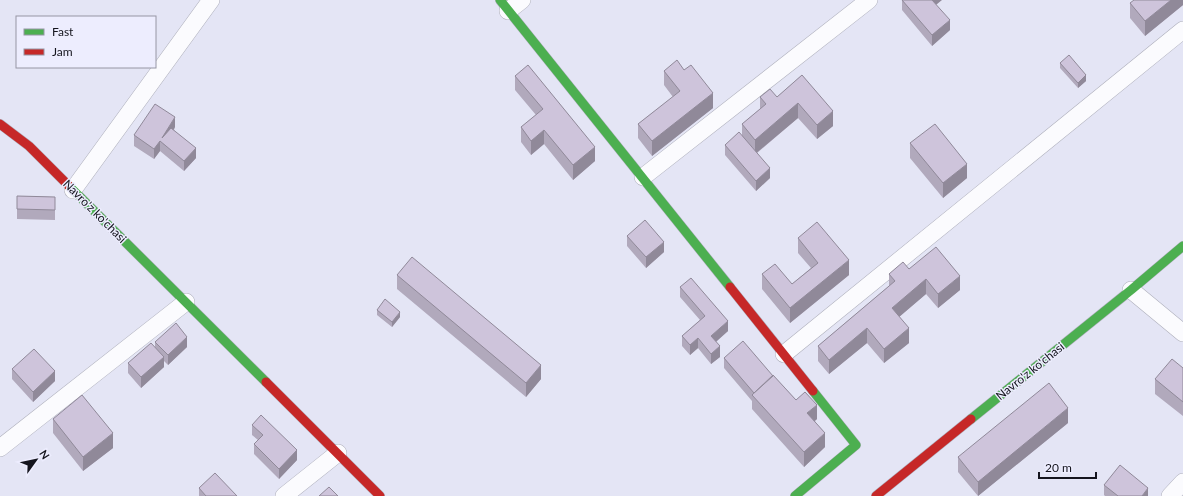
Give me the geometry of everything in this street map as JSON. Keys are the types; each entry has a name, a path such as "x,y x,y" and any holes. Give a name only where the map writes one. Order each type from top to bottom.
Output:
{"street":[{"path":"73,190 211,0"},
{"path":"522,0 504,6 856,445 795,496"},
{"path":"642,177 869,0"},
{"path":"784,354 1183,30"},
{"name":"Navro'z ko'chasi","path":"0,124 29,146 380,496"},
{"name":"Navro'z ko'chasi","path":"876,496 1131,290 1183,246"},
{"path":"1131,290 1183,333"},
{"path":"0,448 186,302"},
{"path":"284,496 338,454"},
{"path":"1170,496 1183,482"}],"building":[{"path":"902,0 932,0 950,20 932,35"},
{"path":"1134,0 1171,0 1145,21 1130,3"},
{"path":"1069,55 1086,75 1078,83 1060,63"},
{"path":"677,60 684,70 691,65 713,93 652,141 638,124 680,91 664,71"},
{"path":"528,65 595,147 573,165 544,130 531,141 521,127 543,109 515,76"},
{"path":"802,75 833,111 817,125 798,103 755,140 742,124 766,104 760,97 770,89 777,97"},
{"path":"155,104 175,117 162,138 171,128 196,148 184,161 160,141 154,149 134,135"},
{"path":"935,124 967,164 943,183 910,143"},
{"path":"739,132 770,168 756,181 725,145"},
{"path":"17,196 55,197 55,210 17,209"},
{"path":"645,220 664,242 646,257 627,236"},
{"path":"817,222 849,260 790,308 762,274 775,264 792,284 818,263 798,238"},
{"path":"936,247 960,276 938,294 926,279 892,308 909,328 884,349 867,328 829,360 818,346 895,281 889,274 903,262 909,269"},
{"path":"412,257 541,365 526,383 397,275"},
{"path":"691,278 728,321 711,336 720,346 711,354 698,338 690,345 682,336 705,316 680,287"},
{"path":"385,299 400,312 392,322 377,310"},
{"path":"176,323 187,337 168,355 155,342"},
{"path":"743,341 773,376 754,393 724,358"},
{"path":"151,343 164,357 141,377 128,363"},
{"path":"34,349 55,371 33,392 12,369"},
{"path":"1172,359 1183,368 1183,402 1155,379"},
{"path":"773,375 796,400 805,392 817,405 807,413 825,433 804,452 752,395"},
{"path":"1049,383 1068,408 978,482 958,457"},
{"path":"82,395 113,433 83,457 53,419"},
{"path":"261,415 297,450 279,469 254,444 263,435 252,425"},
{"path":"1120,465 1148,488 1142,496 1118,496 1104,485"},
{"path":"215,473 237,496 206,496 199,488"},
{"path":"329,487 338,496 319,496"}],"traffic: fast":[{"path":"500,0 730,287"},
{"path":"69,186 266,382"},
{"path":"971,419 1131,290 1183,246"},
{"path":"795,496 856,445 813,391"}],"traffic: jam":[{"path":"0,124 29,146 69,186"},
{"path":"730,287 813,391"},
{"path":"266,382 380,496"},
{"path":"876,496 971,419"}]}
